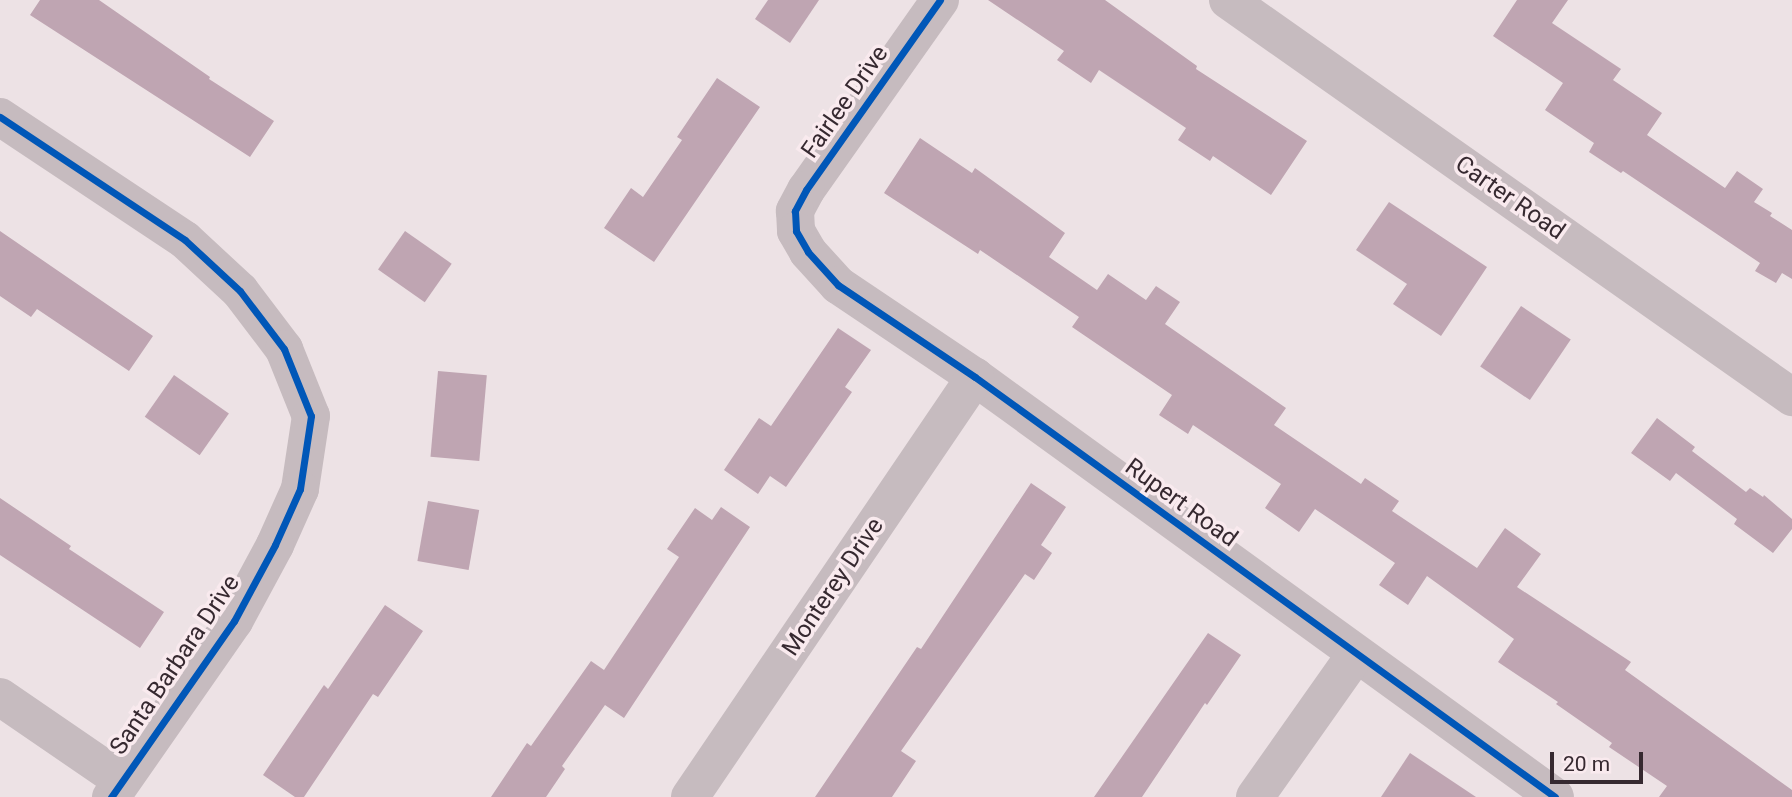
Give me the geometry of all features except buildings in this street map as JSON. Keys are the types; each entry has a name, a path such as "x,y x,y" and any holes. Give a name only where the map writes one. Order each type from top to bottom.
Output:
{"street":[{"name":"Fairlee Drive","path":"796,231 795,211 806,190 940,0"},
{"name":"Carter Road","path":"1228,0 1792,397"},
{"name":"Santa Barbara Drive","path":"0,117 185,240 240,291 284,349 311,416 300,489 275,545 234,621 116,788"},
{"name":"Rupert Road","path":"796,231 808,252 838,285 975,377 1555,797"},
{"name":"Monterey Drive","path":"691,797 975,377"},
{"path":"1255,797 1356,654"},
{"path":"0,697 116,788"}],"cycle path":[{"path":"940,0 806,190 795,211 796,231 808,252 838,285 975,377 1555,797"},
{"path":"0,117 185,240 240,291 284,349 311,416 300,489 275,545 234,621 111,797"}]}
